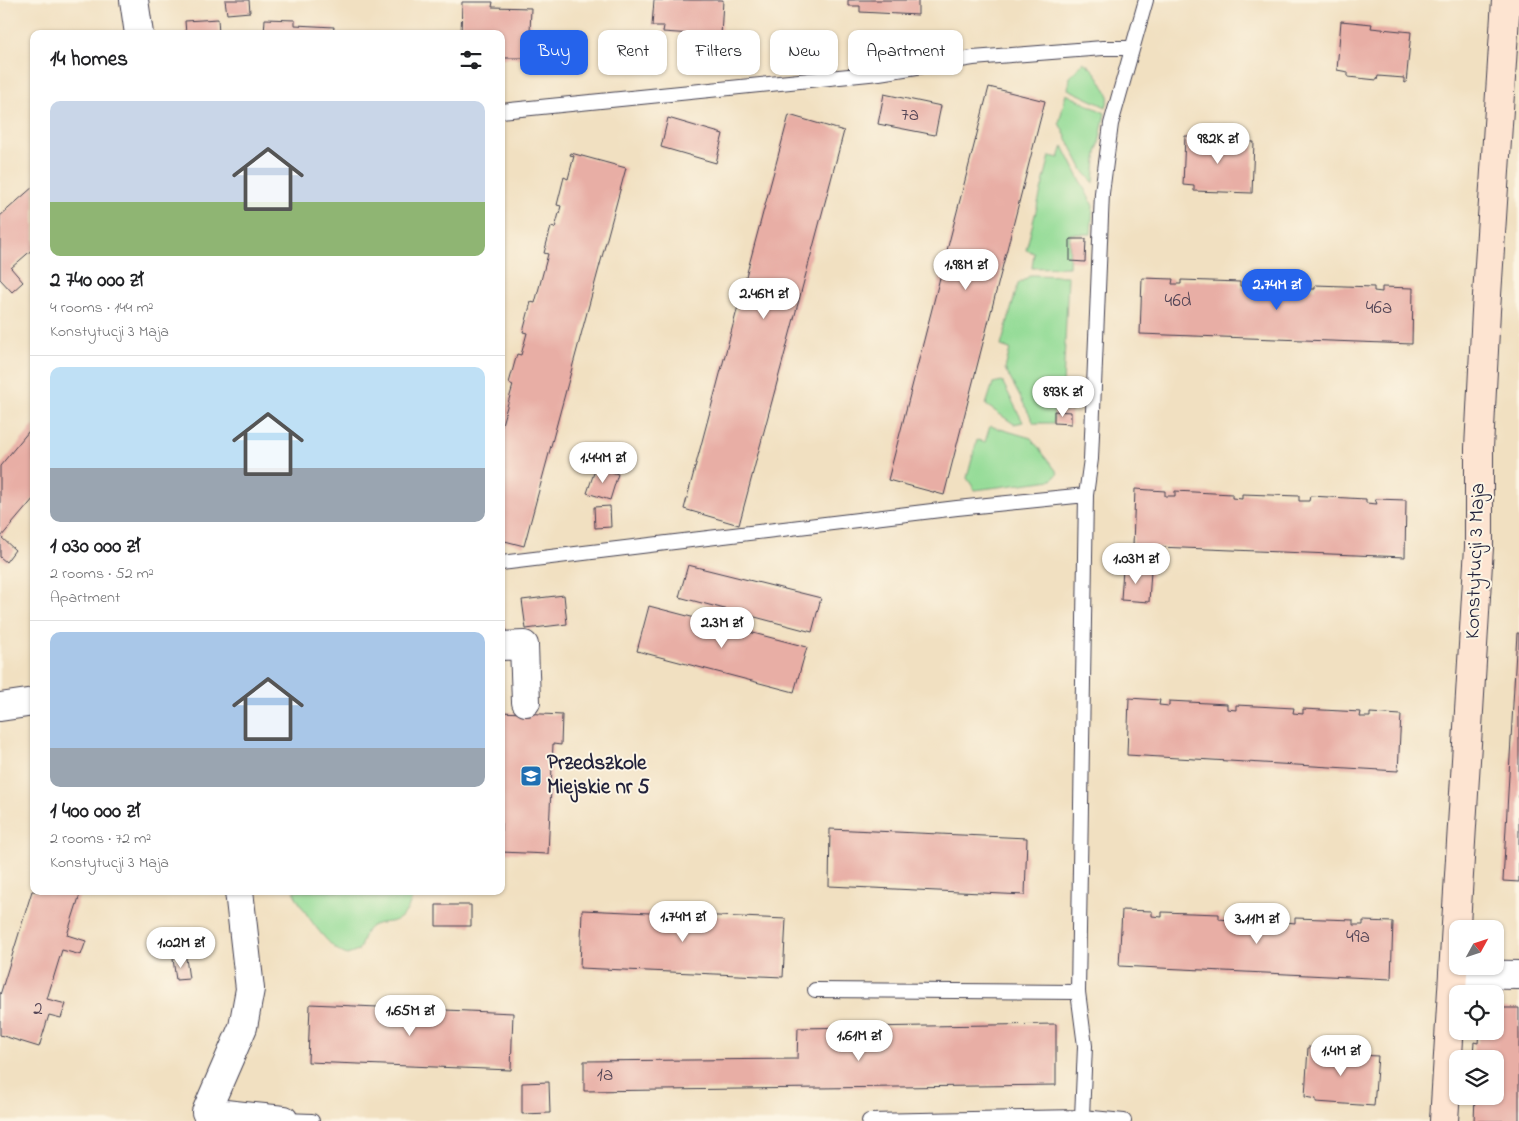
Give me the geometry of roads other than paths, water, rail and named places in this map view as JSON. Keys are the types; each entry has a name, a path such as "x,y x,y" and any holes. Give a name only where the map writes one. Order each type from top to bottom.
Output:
{"street":[{"path":"134,0 138,30"},
{"name":"Konstytucji 3 Maja","path":"1456,920 1479,548 1479,448 1486,311 1506,0"},
{"path":"505,646 524,645 526,702"},
{"path":"0,707 30,703"},
{"path":"239,895 250,990 243,1027 201,1117 284,1120"},
{"name":"Konstytucji 3 Maja","path":"1444,1121 1453,975"},
{"path":"1504,975 1519,975"}],"lane":[{"path":"1082,1117 1085,1046 1078,992 1086,495 1091,459 1102,193 1111,124 1146,0"},
{"path":"505,111 880,73 973,58 1103,48 1132,48"},
{"path":"505,563 957,508 1086,495"},
{"path":"815,990 1078,992"},
{"path":"869,1121 1082,1117 1124,1121"},
{"path":"284,1120 312,1121"}],"place":[{"name":"Przedszkole Miejskie nr 5","path":"531,776"}]}
